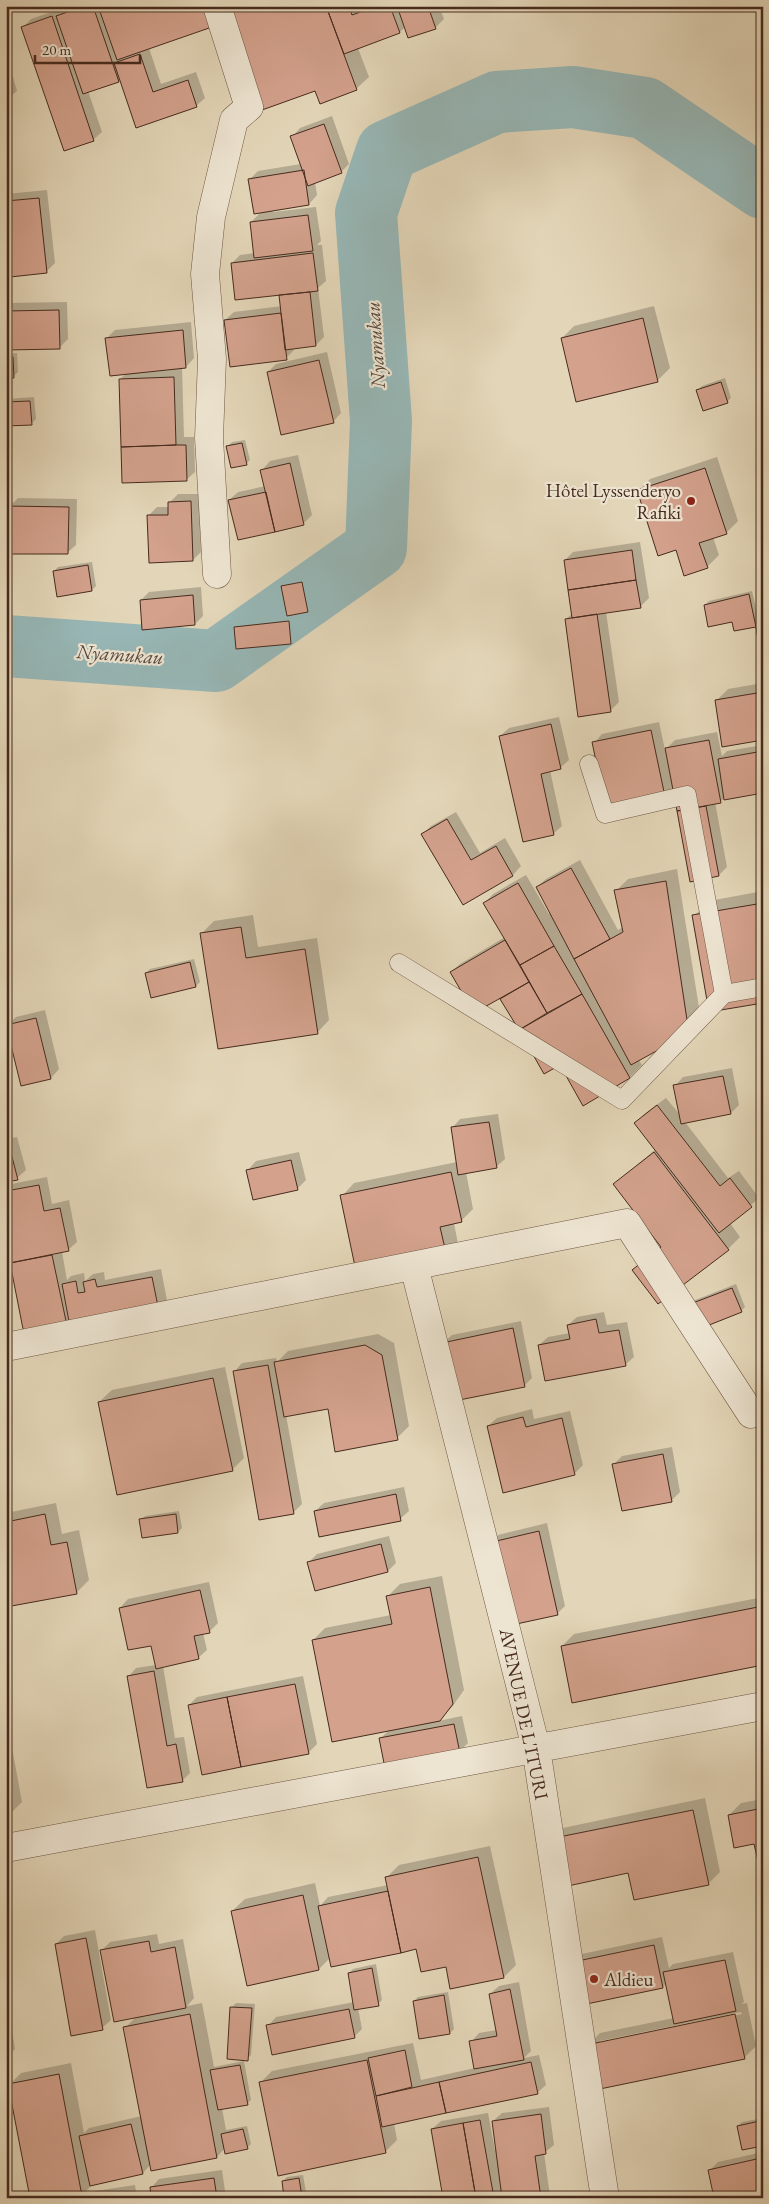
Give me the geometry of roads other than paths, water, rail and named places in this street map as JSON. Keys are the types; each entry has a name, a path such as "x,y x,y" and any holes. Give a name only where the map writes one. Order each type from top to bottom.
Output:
{"street":[{"path":"217,6 249,107 234,120 211,218 205,274 212,359 209,438 217,574"},
{"path":"6,1347 627,1223 751,1414"},
{"name":"AVENUE DE L'ITURI","path":"414,1266 536,1748 605,2198"},
{"path":"6,1848 763,1706"}],"lane":[{"path":"589,764 605,814 687,795 724,994"},
{"path":"398,963 622,1100 724,994 763,987"}],"waterway":[{"name":"Nyamukau","path":"6,646 216,661 376,548 381,421 366,213 387,151 497,102 573,97 645,108 763,188"}],"place":[{"name":"Hôtel Lyssenderyo Rafiki","path":"691,501"},
{"name":"Aldieu","path":"594,1979"}]}
